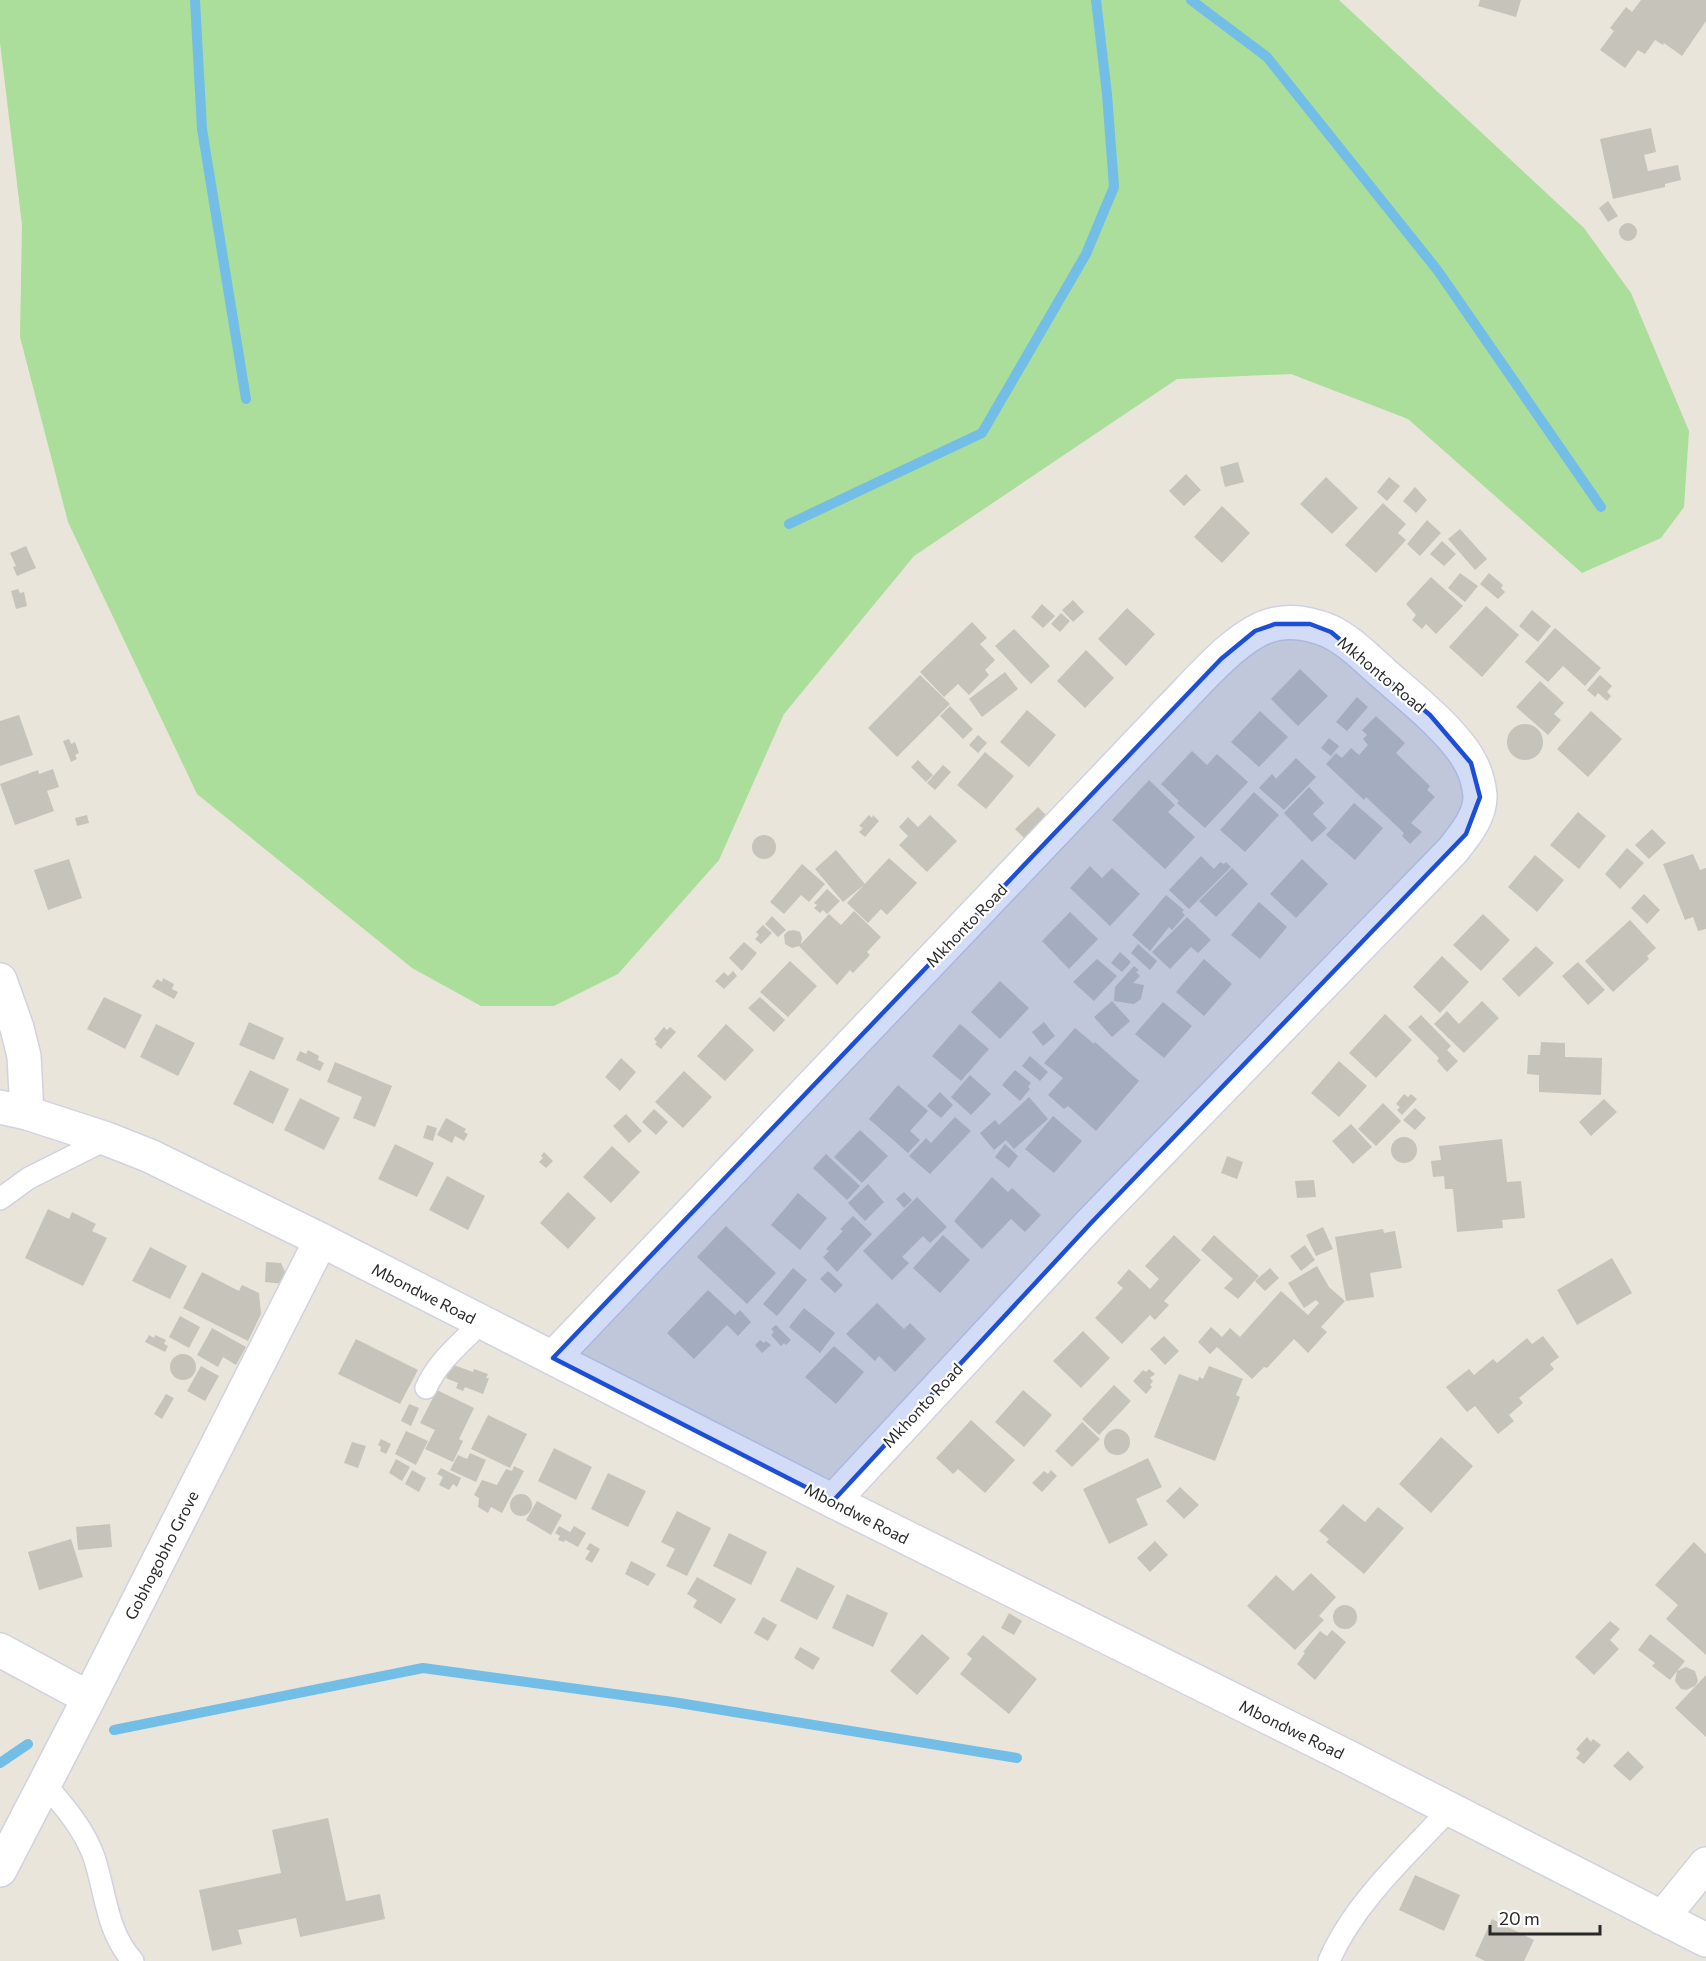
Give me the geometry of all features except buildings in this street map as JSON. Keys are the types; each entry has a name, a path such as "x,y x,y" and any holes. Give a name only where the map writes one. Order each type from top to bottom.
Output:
{"street":[{"name":"Mkhonto Road","path":"553,1358 1221,659 1255,631 1275,624 1310,624 1331,632 1352,646 1430,715 1471,763 1480,797 1476,815 1466,834 1091,1223 833,1501"},
{"path":"0,980 24,1056 14,1110"},
{"name":"Mbondwe Road","path":"14,1110 107,1139 150,1156 321,1240 833,1501 1450,1809 1706,1940"},
{"name":"Gobhogobho Grove","path":"0,1870 321,1240"},
{"path":"0,1650 89,1698"},
{"path":"1662,1918 1706,1864"}],"lane":[{"path":"0,1199 29,1178 107,1139"},
{"path":"426,1388 434,1371 482,1322"},
{"path":"45,1784 85,1836 97,1869 110,1921 118,1940 133,1961"},
{"path":"1329,1961 1341,1937 1368,1899 1450,1809"}],"highlighted area":[{"path":"1275,624 1310,624 1331,632 1430,715 1471,763 1480,797 1466,834 1091,1223 833,1501 553,1358 1221,659 1255,631"}],"green space":[{"path":"0,0 1339,0 1584,228 1631,293 1689,431 1684,507 1661,538 1582,573 1408,419 1291,374 1177,379 914,556 784,714 719,860 618,974 554,1006 481,1006 412,968 197,794 68,522 20,337 22,225 0,43"}],"waterway":[{"path":"195,0 202,129 246,399"},
{"path":"789,524 982,433 1086,254 1114,187 1107,94 1096,0"},
{"path":"1191,0 1267,57 1438,271 1601,507"},
{"path":"114,1730 423,1668 673,1702 1017,1758"},
{"path":"0,1763 28,1744"}]}
